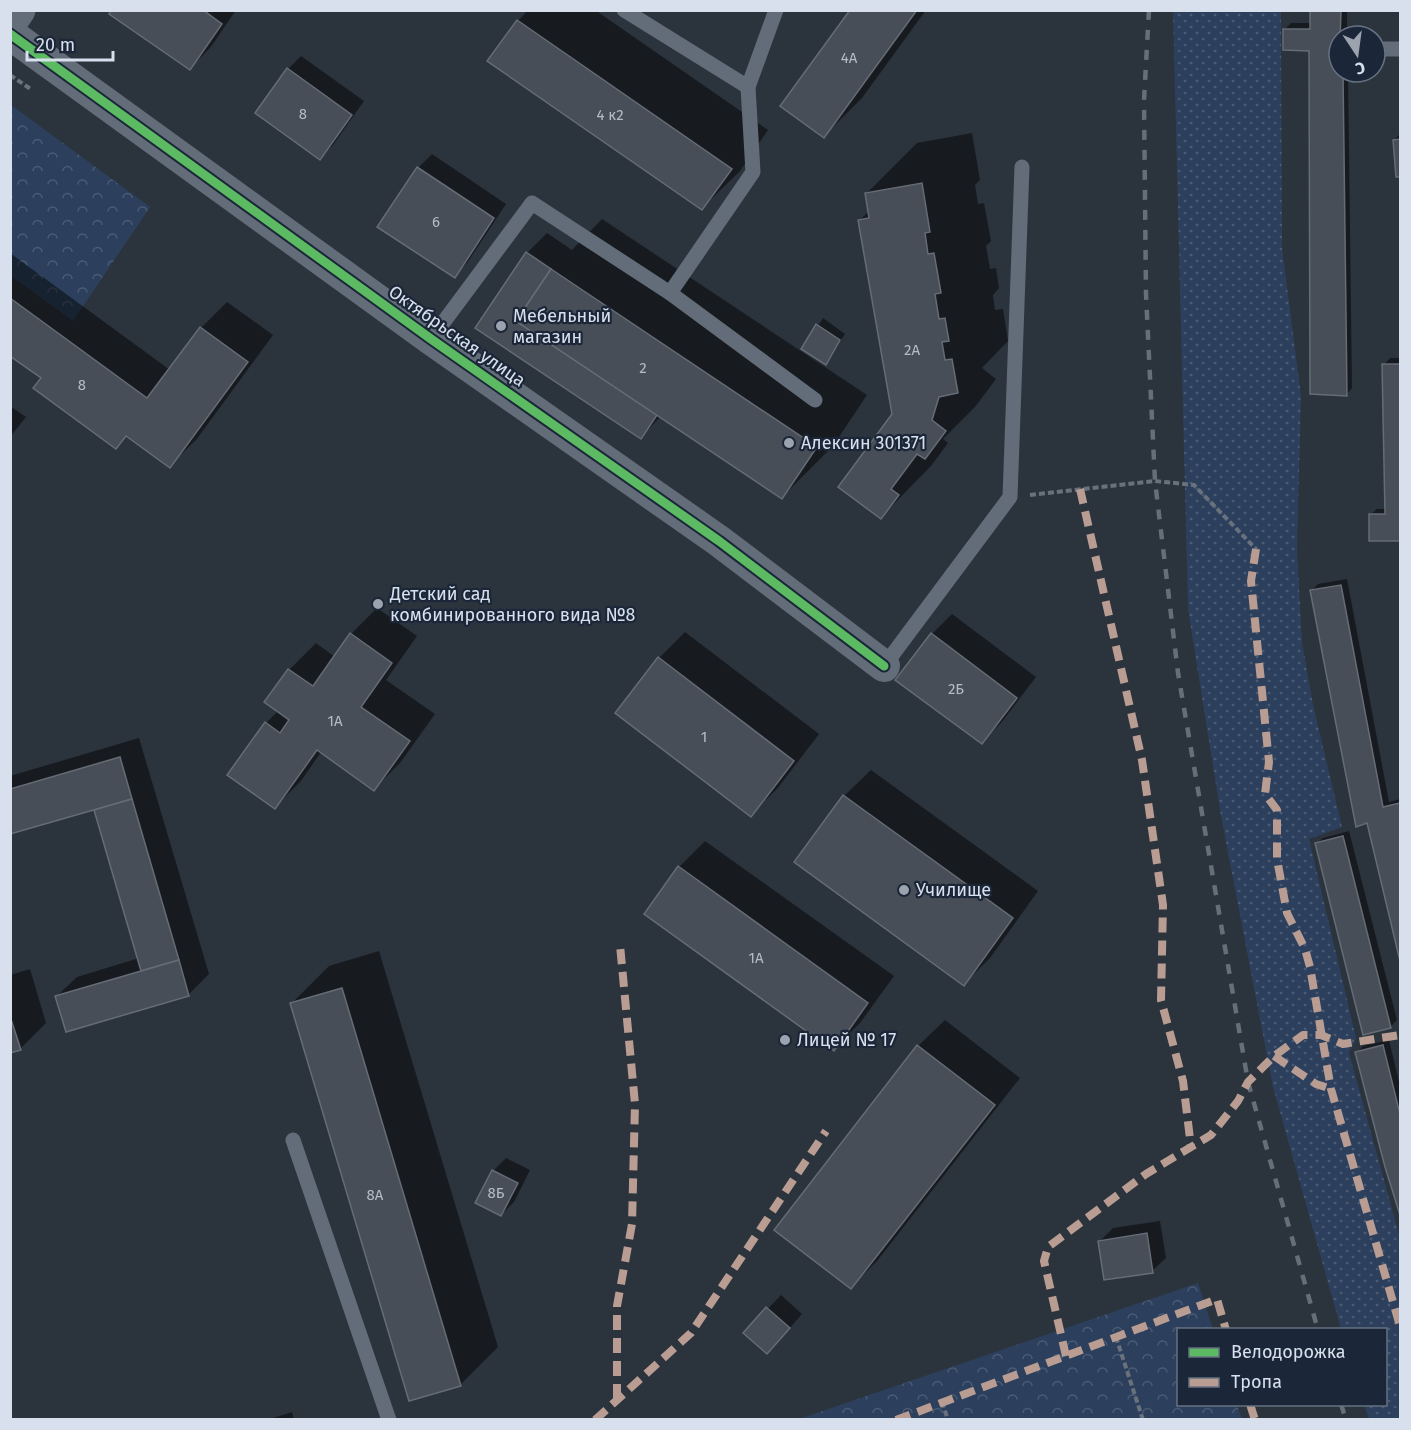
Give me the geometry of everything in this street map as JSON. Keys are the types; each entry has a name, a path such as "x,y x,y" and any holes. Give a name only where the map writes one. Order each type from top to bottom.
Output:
{"street":[{"path":"10,23 19,10"},
{"name":"Октябрьская улица","path":"10,34 432,339 719,541 884,666"}],"lane":[{"path":"624,10 748,87"},
{"path":"670,293 753,172 748,87 776,10"},
{"path":"884,666 1010,497 1022,167"},
{"path":"432,339 532,203 670,293 815,400"},
{"path":"293,1140 389,1419"}],"path":[{"path":"1010,497 1155,481 1194,485 1256,549"},
{"path":"1116,1337 1143,1419"},
{"path":"942,1402 948,1419"}],"green space":[{"path":"1173,11 1281,11 1282,248 1301,396 1297,549 1302,642 1313,705 1342,827 1309,839 1356,1038 1349,1053 1400,1238 1400,1419 1369,1419 1364,1406 1387,1406 1387,1328 1341,1328 1273,1087 1221,816 1188,609"},
{"path":"11,105 150,207 73,321 11,276"},
{"path":"1198,1283 1213,1328 1177,1328 1177,1406 1237,1406 1242,1419 799,1419"}],"building":[{"path":"111,10 203,10 222,24 190,70 109,14"},
{"path":"850,10 917,10 824,138 780,106"},
{"path":"1310,10 1341,10 1341,24 1327,24 1327,84 1343,84 1347,396 1310,394 1309,51 1283,50 1283,29 1310,29"},
{"path":"517,20 732,169 702,210 487,61"},
{"path":"287,68 352,115 320,160 255,113"},
{"path":"1400,139 1400,177 1396,177 1393,140"},
{"path":"417,167 494,218 455,278 377,227"},
{"path":"922,183 930,232 925,233 928,254 934,253 941,293 935,294 939,319 945,318 949,341 942,342 945,360 952,359 958,393 939,397 932,420 946,431 925,459 917,454 891,489 899,495 881,519 838,487 892,414 858,220 869,218 865,193"},
{"path":"526,252 551,269 516,321 657,415 641,439 475,328"},
{"path":"551,269 817,447 782,499 516,321"},
{"path":"10,298 147,398 200,327 248,362 170,468 126,436 116,449 33,388 41,378 10,356"},
{"path":"816,324 840,340 826,365 801,349"},
{"path":"1382,364 1400,364 1400,541 1369,541 1369,514 1385,514"},
{"path":"1341,585 1383,807 1400,803 1400,961 1367,823 1356,827 1310,590"},
{"path":"350,633 392,663 361,707 410,741 374,791 317,750 275,809 227,775 265,722 280,733 289,720 264,702 288,669 313,686"},
{"path":"931,633 1017,698 982,744 895,680"},
{"path":"658,657 794,761 751,817 615,713"},
{"path":"120,757 132,799 10,834 10,789"},
{"name":"Училище","path":"843,795 1013,918 964,986 794,862"},
{"path":"132,799 179,960 141,971 94,810"},
{"path":"1343,836 1391,1028 1363,1035 1315,843"},
{"path":"678,866 868,1003 834,1051 644,914"},
{"path":"179,960 189,996 66,1032 55,996"},
{"path":"342,988 461,1386 409,1401 290,1003"},
{"path":"10,1016 21,1050 10,1053"},
{"path":"917,1045 995,1105 851,1289 774,1230"},
{"path":"1383,1045 1400,1114 1400,1215 1355,1052"},
{"path":"492,1170 518,1183 501,1216 475,1203"},
{"path":"1147,1233 1153,1273 1104,1280 1098,1241"},
{"path":"766,1307 790,1328 767,1354 743,1333"}],"railway":[{"path":"1149,10 1144,100 1146,294 1155,481 1178,673 1248,1082 1317,1328"},
{"path":"1342,1406 1346,1420"}],"marked path":[{"path":"1080,489 1142,760 1163,905 1161,1000 1183,1081 1191,1147"},
{"path":"1256,549 1251,581 1269,762 1265,794 1277,810 1277,859 1287,913 1305,949 1310,967 1331,1089 1400,1326"},
{"path":"617,1399 617,1306 632,1224 635,1104 620,945"},
{"path":"1066,1356 1044,1261 1048,1247 1146,1174 1211,1135 1238,1101 1248,1082 1274,1056 1303,1035 1321,1035 1343,1044 1400,1035"},
{"path":"1274,1056 1316,1084 1331,1089"},
{"path":"595,1420 691,1333 826,1131"},
{"path":"896,1420 1217,1299 1225,1328"},
{"path":"1251,1406 1255,1420"}],"cycle path":[{"path":"10,34 431,339 719,541 884,666"}],"place":[{"name":"Мебельный магазин","path":"501,326"},
{"name":"Алексин 301371","path":"789,443"},
{"name":"Детский сад комбинированного вида №8","path":"378,604"},
{"name":"Училище","path":"904,890"},
{"name":"Лицей № 17","path":"785,1040"}]}
